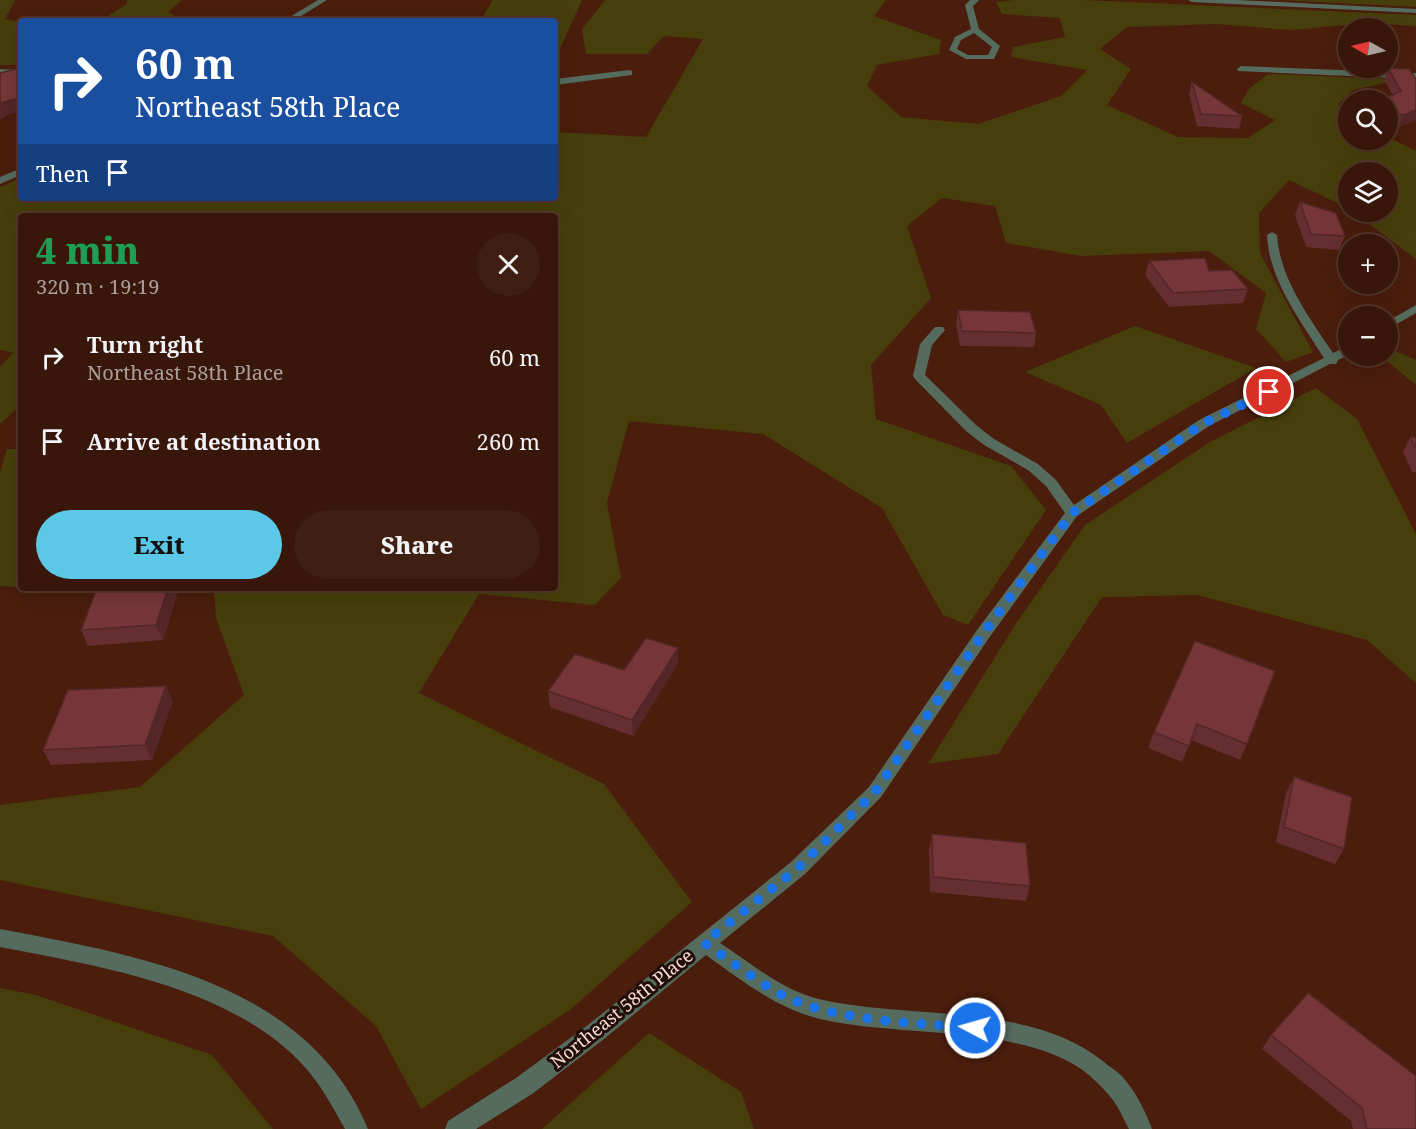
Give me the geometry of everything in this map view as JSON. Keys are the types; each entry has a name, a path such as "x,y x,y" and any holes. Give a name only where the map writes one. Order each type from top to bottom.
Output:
{"street":[{"path":"292,18 323,0"},
{"path":"975,0 969,5 975,30 996,46 991,57 966,57 953,50 958,39 975,30"},
{"path":"1192,0 1416,10"},
{"path":"1241,69 1416,76"},
{"path":"0,72 18,73"},
{"path":"558,82 629,73"},
{"path":"0,181 18,172"},
{"path":"1272,235 1270,248 1292,297 1332,361"},
{"path":"1398,320 1416,308"},
{"path":"939,330 926,344 919,376 971,428 989,442 1034,466 1051,483 1072,513"},
{"name":"Northeast 58th Place","path":"456,1129 524,1086 596,1032 798,868 875,792 983,634 1072,513 1204,423 1338,357"},
{"path":"0,938 120,962 172,977 251,1013 283,1034 315,1063 357,1129"},
{"path":"704,943 791,1000 817,1009 845,1015 1018,1033 1059,1046 1084,1058 1115,1085 1136,1116 1141,1129"}],"shaded area":[{"path":"0,0 15,0 5,19 18,21 18,63 0,65"},
{"path":"127,0 182,0 168,12 177,18 105,18 127,4"},
{"path":"493,0 582,0 558,53 558,18 482,18"},
{"path":"605,0 886,0 874,16 941,40 939,54 877,65 867,86 901,117 978,124 1061,96 1087,70 1011,57 1013,47 1065,37 1060,18 1002,14 996,2 1084,0 1416,15 1416,26 1398,25 1398,18 1338,18 1338,26 1289,30 1216,24 1127,27 1100,49 1131,69 1107,105 1178,137 1248,138 1275,120 1241,103 1249,89 1268,74 1416,80 1394,81 1353,90 1338,90 1338,150 1398,150 1398,142 1416,151 1416,259 1398,246 1398,234 1382,234 1366,222 1398,222 1398,162 1338,162 1338,203 1289,180 1259,213 1260,253 1313,352 1286,362 1256,329 1266,293 1209,251 1081,256 1006,243 995,206 942,198 907,226 931,298 871,365 876,419 1011,466 1046,510 968,625 943,615 882,508 763,434 629,421 607,503 621,578 595,605 479,594 419,693 604,784 692,902 571,1009 421,1109 376,1026 273,936 0,880 0,805 140,787 244,695 216,618 214,591 558,591 558,213 18,213 18,408 0,424 0,367 13,353 0,350 0,187 18,179 18,201 558,201 558,132 646,137 703,39 664,36 647,54 586,54 582,29"},
{"path":"1280,0 1416,0 1416,7"},
{"path":"1135,326 1256,368 1127,443 1101,405 1025,372"},
{"path":"1398,352 1416,360 1416,385 1393,366 1398,366"},
{"path":"1316,388 1357,419 1416,534 1416,683 1367,640 1197,595 1102,597 998,754 928,764 1017,622 1085,525 1210,442"},
{"path":"7,449 18,449 18,587 0,586 0,472"},
{"path":"0,988 36,995 212,1055 273,1129 0,1129"},
{"path":"649,1033 741,1092 754,1129 542,1129"}],"building":[{"path":"1398,68 1409,69 1416,79 1416,110 1404,115 1398,114 1398,92 1401,91 1394,78 1398,78"},
{"path":"16,69 18,71 18,99 3,102 0,105 0,73"},
{"path":"1192,82 1242,116 1201,114"},
{"path":"1300,202 1336,213 1344,234 1311,234"},
{"path":"1205,258 1209,271 1232,270 1248,289 1173,293 1149,261"},
{"path":"958,310 1030,312 1036,333 962,331"},
{"path":"1410,437 1416,437 1416,449"},
{"path":"96,591 167,591 156,625 81,630"},
{"path":"646,638 678,648 632,720 548,691 575,654 624,670"},
{"path":"1195,641 1275,671 1247,744 1197,724 1189,746 1154,732"},
{"path":"166,686 145,745 43,750 68,690"},
{"path":"1294,777 1352,797 1344,849 1284,827"},
{"path":"932,834 1026,843 1030,886 933,877"},
{"path":"1308,993 1416,1076 1416,1129 1367,1129 1362,1108 1271,1035"}],"route":[{"path":"975,1028 845,1015 817,1009 791,1000 704,943 798,868 875,792 906,750 983,634 1072,513 1204,423 1269,392"}]}
